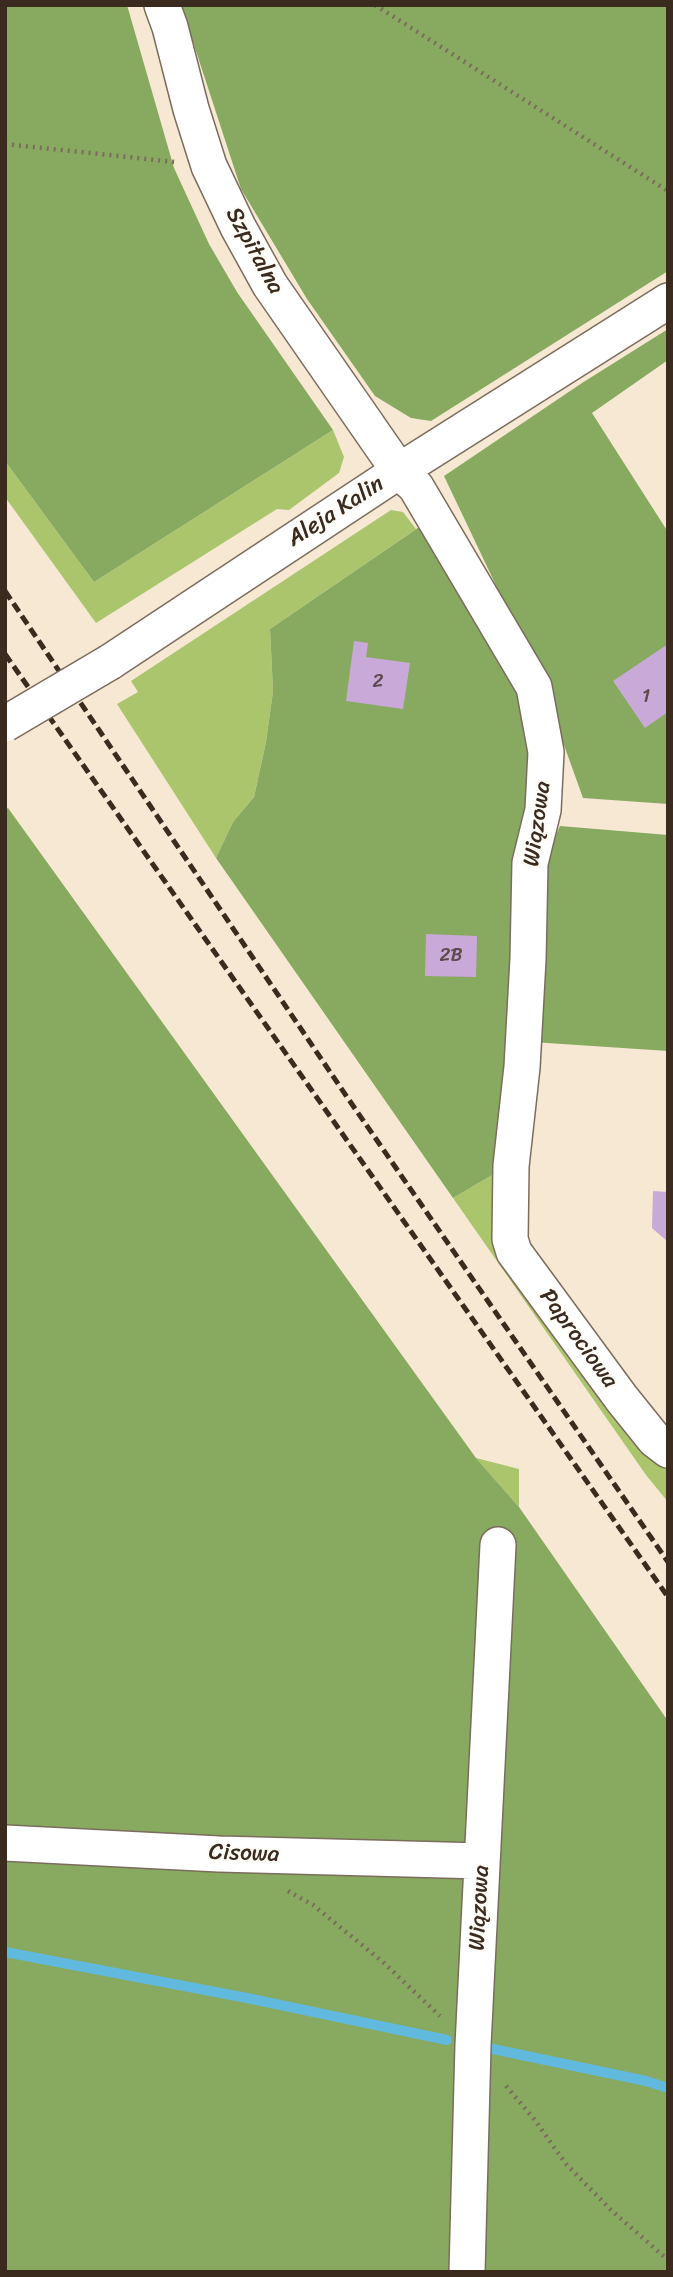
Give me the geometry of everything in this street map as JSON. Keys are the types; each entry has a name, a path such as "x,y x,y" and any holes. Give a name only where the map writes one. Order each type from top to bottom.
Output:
{"street":[{"name":"Szpitalna","path":"162,5 209,166 238,227 271,285 399,471"},
{"name":"Aleja Kalin","path":"5,724 110,662 399,471 668,301"},
{"name":"Wiązowa","path":"399,471 416,487 534,687 546,752 543,810 530,863 522,1067 511,1166 510,1217"},
{"name":"Paprociowa","path":"510,1217 510,1239 514,1252 622,1399 655,1440 668,1450"},
{"name":"Wiązowa","path":"467,2272 473,2045 498,1545"},
{"name":"Cisowa","path":"5,1843 219,1854 482,1861"}],"path":[{"path":"375,5 668,191"},
{"path":"5,144 209,166"}],"green space":[{"path":"5,5 127,5 174,168 209,244 237,292 333,430 94,582 5,461"},
{"path":"181,5 668,5 668,271 431,421 411,418 375,396 307,299 241,189"},
{"path":"668,329 668,360 592,413 668,532 668,804 583,798 540,678 444,476"},
{"path":"333,430 344,457 339,473 289,510 277,509 96,623 5,497 5,461 94,582"},
{"path":"391,510 403,512 416,529 270,629 273,691 266,742 254,797 233,822 216,858 117,704 138,692 131,681"},
{"path":"425,523 510,675 530,721 534,770 508,1058 494,1174 453,1198 216,858 233,822 254,797 266,742 273,691 270,629"},
{"path":"8,808 476,1458 519,1507 668,1721 668,2272 5,2272 5,810"},
{"path":"560,826 668,835 668,1051 532,1042 546,855"},
{"path":"494,1174 497,1223 668,1458 668,1502 646,1475 453,1198"},
{"path":"476,1458 519,1469 519,1507"}],"building":[{"path":"354,641 368,643 366,657 410,663 403,709 346,701"},
{"path":"665,646 668,650 668,712 645,728 613,681"},
{"path":"426,934 477,936 476,977 425,976"},
{"path":"653,1191 668,1192 668,1242 652,1228"}],"waterway":[{"path":"5,1952 247,1998 447,2040"},
{"path":"493,2049 668,2088"}],"railway":[{"path":"5,591 347,1097 668,1562"},
{"path":"5,654 668,1597"}]}
